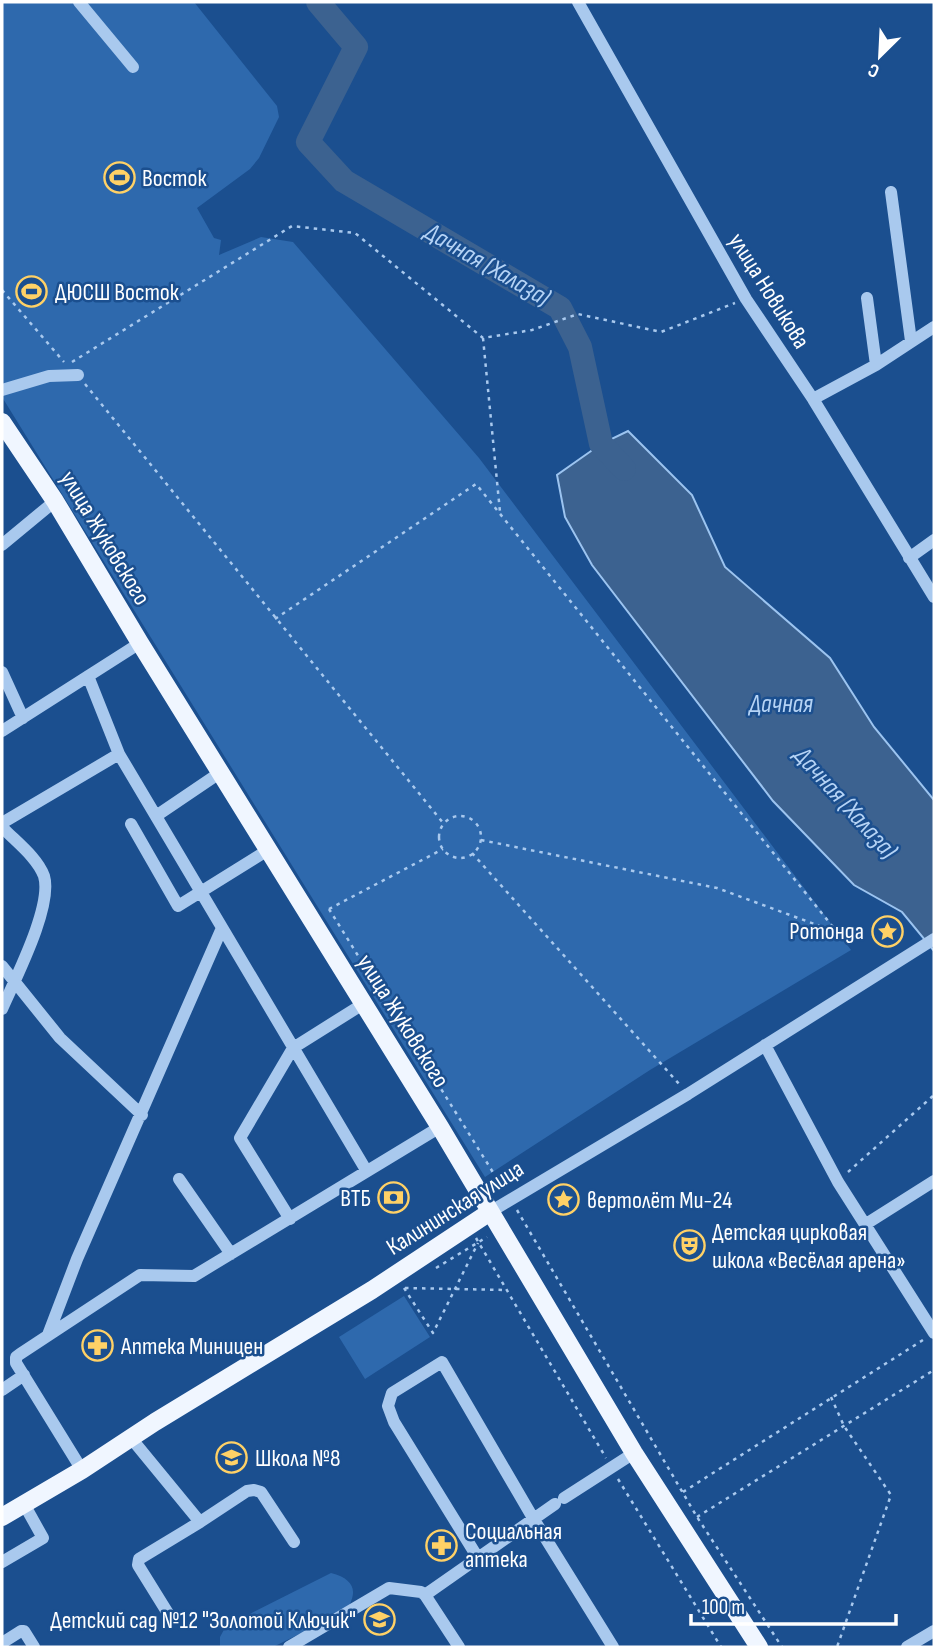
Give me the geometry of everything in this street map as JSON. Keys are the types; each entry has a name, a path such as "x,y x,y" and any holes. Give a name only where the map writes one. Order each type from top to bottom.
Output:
{"main road":[{"name":"улица Жуковского","path":"2,422 55,501 440,1127 634,1453 759,1647"},
{"name":"Калининская улица","path":"2,1517 372,1290 490,1212"}],"street":[{"path":"79,2 133,67"},
{"name":"улица Новикова","path":"583,3 746,299 813,399 934,597"},
{"path":"891,192 911,341"},
{"path":"867,298 876,365"},
{"path":"813,399 876,365 934,327"},
{"path":"2,390 49,376 78,375"},
{"path":"2,545 55,501"},
{"path":"909,558 934,540"},
{"path":"2,731 140,643"},
{"path":"2,672 23,718"},
{"path":"88,676 118,754 366,1170"},
{"path":"2,1009 43,911 46,890 43,874 2,825 118,754"},
{"path":"156,816 221,772"},
{"path":"131,824 178,906 268,850"},
{"path":"48,1335 77,1259 222,928"},
{"name":"Калининская улица","path":"490,1212 688,1094 930,942"},
{"path":"2,966 60,1038 142,1115"},
{"path":"290,1219 240,1138 293,1048 363,1004"},
{"path":"765,1045 838,1182 934,1333"},
{"path":"82,1470 23,1375 16,1363 16,1357 140,1275 194,1276 440,1127"},
{"path":"179,1179 230,1254"},
{"path":"866,1224 934,1181"},
{"path":"478,1558 394,1422 388,1406 392,1393 442,1362 533,1518 613,1647"},
{"path":"2,1390 23,1375"},
{"path":"131,1438 200,1522"},
{"path":"425,1595 533,1518 634,1453"},
{"path":"169,1615 138,1565 139,1559 247,1491 261,1492 293,1542"},
{"path":"2,1562 43,1538 23,1504"},
{"path":"289,1647 389,1588 421,1592 425,1595 459,1647"},
{"path":"907,1647 934,1630"},
{"path":"2,1643 24,1631 34,1647"}],"path":[{"path":"2,290 66,365 292,226 355,233 483,338 500,513"},
{"path":"483,338 532,330 578,314 661,332 746,299"},
{"path":"78,375 444,824"},
{"path":"275,619 476,484 837,932 717,888 481,840"},
{"path":"455,816 468,817 478,827 481,840 472,853 460,858 443,849 439,836 444,824 455,816"},
{"path":"312,921 329,909 443,849"},
{"path":"472,853 688,1094"},
{"path":"329,909 511,1200 698,1517 782,1647"},
{"path":"838,1182 934,1095"},
{"path":"469,1226 611,1468 722,1647"},
{"path":"478,1242 455,1289 433,1333 404,1288 442,1289 455,1289 506,1290"},
{"path":"683,1492 934,1333"},
{"path":"698,1517 934,1370"},
{"path":"831,1397 844,1426 891,1495 837,1647"}],"shaded area":[{"path":"2,2 194,2 277,106 279,117 259,158 250,169 197,208 214,238 221,240 219,255 261,237 293,242 479,458 851,950 650,1070 485,1177 2,397"},
{"path":"404,1296 430,1337 365,1379 339,1337"},
{"path":"331,1573 345,1579 352,1587 352,1597 346,1611 273,1647 220,1647 220,1637 226,1626"}],"water":[{"name":"Дачная","path":"628,431 692,495 725,567 830,658 874,727 934,800 934,951 902,912 854,885 773,801 592,565 565,517 557,475 601,444"}],"waterway":[{"name":"Дачная (Халаза)","path":"318,2 356,47 308,142 344,181 560,308 580,347 601,444 624,469"}],"place":[{"name":"Восток","path":"119,178"},
{"name":"ДЮСШ Восток","path":"32,292"},
{"name":"Ротонда","path":"887,931"},
{"name":"ВТБ","path":"394,1198"},
{"name":"вертолёт Ми-24","path":"564,1200"},
{"name":"Детская цирковая школа «Весёлая арена»","path":"689,1246"},
{"name":"Аптека Миницен","path":"98,1346"},
{"name":"Школа №8","path":"232,1458"},
{"name":"Социальная аптека","path":"442,1545"},
{"name":"Детский сад №12 \"Золотой Ключик\"","path":"379,1620"}]}
